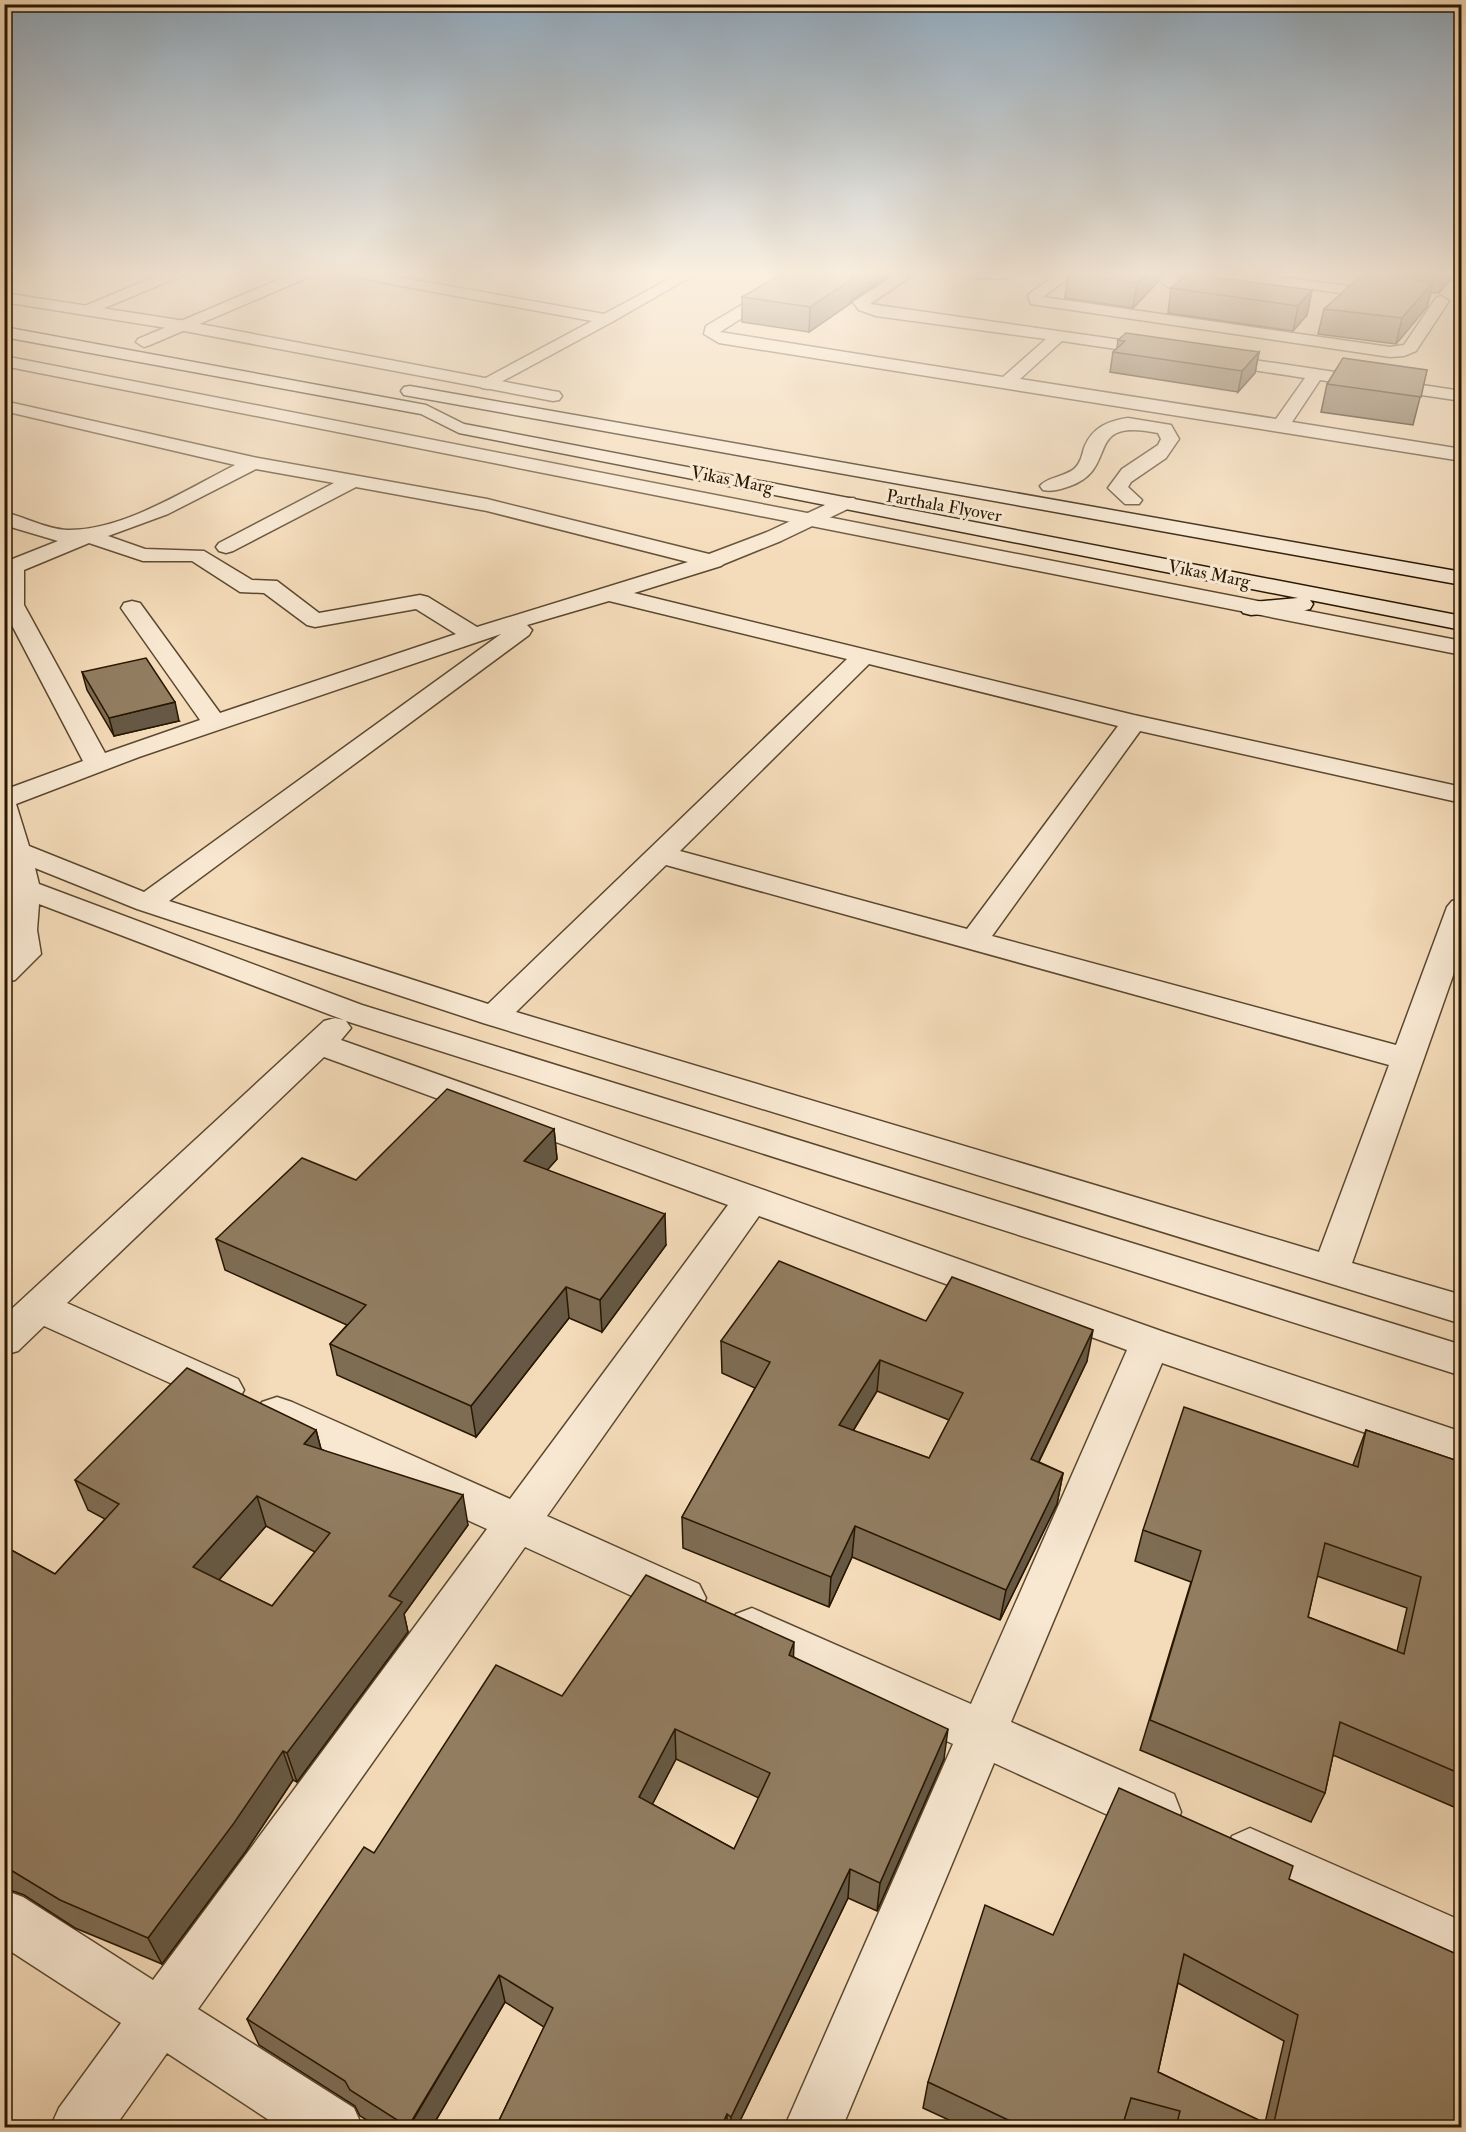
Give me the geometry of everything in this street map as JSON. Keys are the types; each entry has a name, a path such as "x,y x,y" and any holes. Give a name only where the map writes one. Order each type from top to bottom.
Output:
{"street":[{"path":"52,370 1461,648"},
{"name":"Vikas Marg","path":"212,370 426,410 459,428 1461,623"},
{"path":"281,370 458,408 553,396"},
{"path":"417,370 575,400"},
{"path":"488,384 513,370"},
{"path":"932,370 1191,411 1461,443"},
{"path":"1007,382 1020,370"},
{"path":"1293,370 1461,396"},
{"path":"1283,421 1317,374"},
{"path":"1119,424 1136,402"},
{"path":"4,406 254,463 487,505 714,562"},
{"name":"Parthala Flyover","path":"426,410 489,406 1461,579"},
{"name":"Parthala Flyover","path":"458,408 1282,568"},
{"path":"1165,429 1191,411"},
{"path":"1283,421 1461,455"},
{"path":"1119,424 1144,424 1165,429 1170,438 1167,449 1122,477 1094,487 1084,470 1098,438 1108,429 1119,424"},
{"path":"98,764 13,605 13,567 88,536 128,524 254,463"},
{"path":"226,547 355,480"},
{"path":"1027,481 1094,487 1155,504"},
{"path":"4,799 215,723 474,635 546,611 714,562 812,521 847,502"},
{"path":"4,518 64,536 88,536 143,555 197,555 248,587 269,586 315,620 420,602 474,635"},
{"path":"609,594 1134,722 1461,795"},
{"path":"1251,608 1345,601"},
{"path":"132,608 215,723"},
{"path":"147,903 546,611"},
{"path":"1404,637 1414,614"},
{"path":"494,1016 863,657"},
{"path":"974,940 1134,722"},
{"path":"4,806 26,889 22,930 26,954 4,973"},
{"path":"16,851 147,903 494,1016 1461,1310"},
{"path":"659,854 1407,1059"},
{"path":"26,889 351,1012 1461,1361"},
{"path":"1331,1270 1461,907"},
{"path":"4,1340 320,1044 382,980"},
{"path":"320,1044 1150,1343 1461,1449"},
{"path":"79,2127 751,1200"},
{"path":"39,1307 1461,1949"},
{"path":"813,2127 1150,1343"},
{"path":"4,1916 334,2127"}],"building":[{"path":"1335,370 1427,370 1421,397 1327,384"},
{"path":"146,658 175,702 109,718 82,672"},
{"path":"447,1089 554,1129 524,1161 665,1214 600,1300 566,1287 471,1406 330,1344 366,1305 216,1239 302,1158 356,1180"},
{"path":"779,1261 926,1321 952,1277 1093,1330 1031,1459 1063,1473 1006,1590 855,1526 831,1577 682,1517 770,1362 721,1341","holes":["880,1360 963,1393 929,1458 839,1425"]},
{"path":"187,1368 316,1430 304,1444 463,1495 389,1596 402,1602 287,1753 283,1751 234,1823 148,1938 60,1900 4,1866 4,1546 55,1574 119,1504 75,1480","holes":["257,1496 330,1533 272,1606 193,1567"]},
{"path":"1184,1407 1358,1467 1366,1430 1461,1462 1461,1774 1340,1722 1325,1793 1150,1720 1201,1551 1143,1530","holes":["1325,1543 1421,1577 1404,1654 1308,1617"]},
{"path":"646,1575 794,1642 789,1655 948,1729 880,1883 850,1869 731,2117 727,2114 721,2127 496,2127 553,2008 499,1975 408,2127 350,2090 345,2081 247,2019 364,1847 374,1853 496,1665 562,1696","holes":["675,1729 770,1773 734,1849 639,1797"]},
{"path":"1119,1788 1293,1866 1289,1879 1461,1956 1461,2127 1273,2127 1176,2127 1180,2111 1131,2098 1122,2127 1023,2127 928,2082 985,1905 1053,1935","holes":["1184,1954 1298,2015 1273,2127 1158,2072"]}]}
